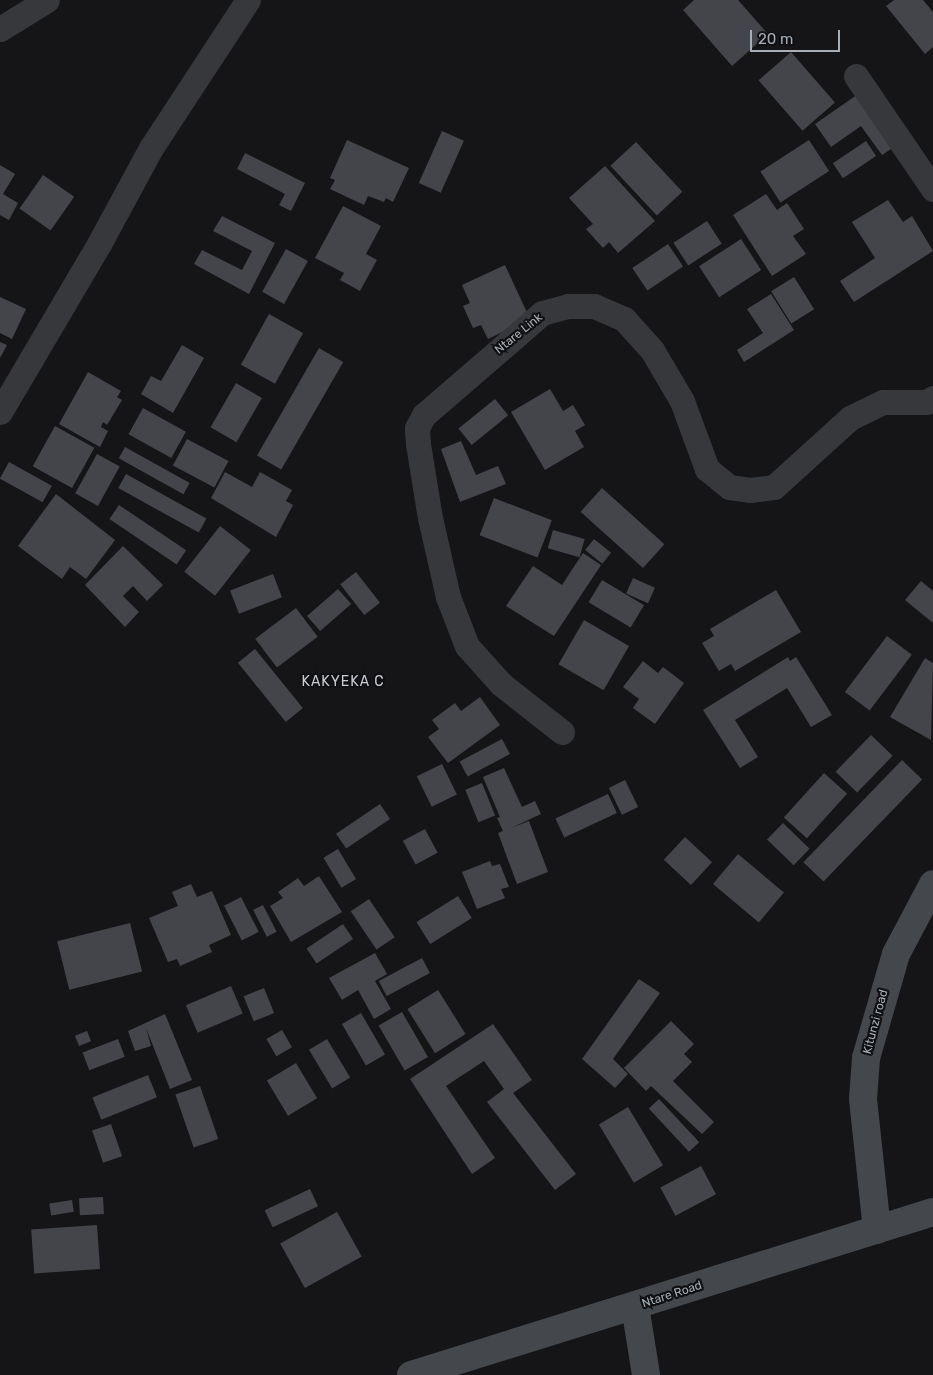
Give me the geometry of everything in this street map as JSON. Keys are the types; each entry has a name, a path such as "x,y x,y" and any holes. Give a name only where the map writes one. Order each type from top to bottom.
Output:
{"main road":[{"name":"Kitunzi road","path":"877,1230 863,1099 866,1058 896,954 933,884"},
{"name":"Ntare Road","path":"411,1375 933,1212"},
{"path":"635,1306 646,1375"}],"street":[{"path":"0,29 47,0"},
{"path":"0,412 99,244 151,148 248,0"},
{"path":"856,76 933,189"},
{"name":"Ntare Link","path":"562,732 501,684 467,646 448,597 430,518 417,428 424,415 542,313 568,306 594,306 624,319 652,350 682,401 707,469 729,487 750,490 774,487 850,418 883,402 926,402 933,398"}],"building":[{"path":"694,0 738,0 768,34 732,66 683,10"},
{"path":"894,0 923,0 933,12 933,47 925,54 886,6"},
{"path":"791,52 835,103 803,131 759,80"},
{"path":"861,92 897,145 882,155 861,126 831,147 815,124"},
{"path":"442,131 464,141 441,193 419,183"},
{"path":"347,140 409,168 393,202 386,198 384,202 368,196 364,205 330,189 335,180 330,178"},
{"path":"809,140 829,171 781,203 760,172"},
{"path":"866,141 876,156 843,178 833,163"},
{"path":"636,142 682,192 657,216 610,166"},
{"path":"245,153 305,183 291,211 279,205 285,194 237,169"},
{"path":"0,165 15,174 3,194 18,203 9,220 0,215"},
{"path":"605,166 655,221 618,253 609,242 603,248 586,229 593,224 569,198"},
{"path":"43,175 74,197 51,230 19,209"},
{"path":"766,194 777,210 787,203 804,229 793,236 806,254 772,276 733,215"},
{"path":"888,200 903,222 912,216 933,251 854,302 840,281 875,258 852,222"},
{"path":"343,206 381,226 366,254 377,260 360,291 340,280 344,273 315,258"},
{"path":"222,216 275,243 249,294 194,264 202,250 242,270 252,251 213,231"},
{"path":"707,221 722,244 688,265 673,243"},
{"path":"741,239 761,270 719,297 699,266"},
{"path":"668,244 683,266 647,290 632,268"},
{"path":"286,249 308,261 284,304 262,292"},
{"path":"505,265 530,319 488,339 481,325 473,328 463,306 470,303 462,285"},
{"path":"794,277 814,309 791,324 771,291"},
{"path":"771,294 794,330 744,362 737,350 763,333 747,309"},
{"path":"0,297 26,309 12,339 0,333"},
{"path":"269,314 303,333 275,384 241,365"},
{"path":"0,342 7,345 0,358"},
{"path":"182,345 204,358 173,413 141,394 151,376 161,381"},
{"path":"319,348 343,362 281,469 257,455"},
{"path":"88,372 121,391 117,397 122,400 107,425 103,422 101,427 108,431 100,447 59,424"},
{"path":"236,383 262,398 236,442 210,427"},
{"path":"550,389 563,411 573,405 585,425 575,431 584,447 545,470 511,412"},
{"path":"495,399 508,415 472,445 458,429"},
{"path":"143,408 186,432 171,458 128,434"},
{"path":"55,426 94,448 72,488 33,466"},
{"path":"187,439 228,461 214,488 173,465"},
{"path":"461,441 476,475 498,466 506,484 460,502 441,449"},
{"path":"125,447 190,483 183,494 119,458"},
{"path":"97,454 120,467 98,506 75,493"},
{"path":"9,462 52,486 43,502 0,479"},
{"path":"225,472 252,487 260,472 292,490 286,501 293,505 276,537 211,498"},
{"path":"126,474 206,519 199,533 118,488"},
{"path":"602,488 664,544 643,568 581,512"},
{"path":"56,494 115,540 86,579 70,567 62,579 18,546"},
{"path":"494,498 552,520 538,558 480,535"},
{"path":"119,505 186,550 177,564 109,519"},
{"path":"220,526 251,550 215,596 184,572"},
{"path":"553,530 585,539 579,557 548,548"},
{"path":"594,539 611,553 602,564 585,550"},
{"path":"123,546 163,585 147,601 133,586 123,596 139,612 125,627 85,585"},
{"path":"583,553 601,565 554,636 506,606 533,566 562,585"},
{"path":"356,572 380,603 364,615 340,584"},
{"path":"273,574 282,597 239,614 230,590"},
{"path":"633,578 655,588 648,603 626,594"},
{"path":"602,580 644,605 631,628 589,602"},
{"path":"921,581 933,591 933,623 905,600"},
{"path":"338,589 351,604 320,631 307,616"},
{"path":"776,590 801,632 735,671 731,664 719,671 702,643 714,636 710,629"},
{"path":"296,608 318,637 277,667 255,639"},
{"path":"584,620 629,646 604,690 558,664"},
{"path":"887,636 912,655 870,711 845,692"},
{"path":"255,649 303,708 286,722 238,663"},
{"path":"788,657 790,661 796,657 832,715 811,727 787,688 735,720 758,757 740,768 703,710"},
{"path":"925,658 933,663 931,740 890,717"},
{"path":"643,661 658,673 663,667 684,683 655,724 633,708 639,699 623,687"},
{"path":"480,697 500,725 448,763 428,737 439,729 432,720 455,703 461,711"},
{"path":"871,735 893,756 857,793 836,772"},
{"path":"502,739 510,754 468,777 460,762"},
{"path":"902,760 922,779 824,882 803,862"},
{"path":"442,764 457,795 432,807 417,776"},
{"path":"504,768 522,807 535,801 541,814 511,828 529,821 548,872 517,884 498,833 503,831 497,818 500,817 483,777"},
{"path":"824,773 847,794 807,838 784,818"},
{"path":"625,780 638,807 622,815 609,788"},
{"path":"482,783 495,815 478,822 465,790"},
{"path":"608,794 617,813 564,838 555,819"},
{"path":"380,804 390,819 346,849 336,834"},
{"path":"783,823 810,849 794,865 767,840"},
{"path":"425,829 438,853 416,865 403,841"},
{"path":"685,837 712,862 691,885 664,860"},
{"path":"338,849 356,879 341,888 323,858"},
{"path":"738,854 784,893 759,922 713,884"},
{"path":"490,861 492,866 500,864 509,887 501,889 505,898 477,909 462,872"},
{"path":"319,876 342,912 291,942 270,906 283,898 278,892 298,878 304,886"},
{"path":"191,884 197,897 212,891 231,935 209,945 212,952 180,966 177,959 168,962 149,918 178,906 172,892"},
{"path":"458,896 472,918 430,944 416,922"},
{"path":"241,897 259,932 242,940 224,906"},
{"path":"369,899 395,937 376,949 351,911"},
{"path":"263,905 277,932 267,937 253,910"},
{"path":"130,923 142,972 69,990 57,941"},
{"path":"343,924 353,939 317,964 307,949"},
{"path":"375,953 387,974 375,981 391,1009 374,1019 358,990 342,1000 329,978"},
{"path":"422,958 430,973 387,996 379,981"},
{"path":"639,979 660,993 613,1059 628,1074 615,1088 582,1059"},
{"path":"231,986 243,1014 198,1033 186,1005"},
{"path":"264,988 274,1013 254,1021 244,996"},
{"path":"438,990 466,1034 435,1053 407,1009"},
{"path":"402,1012 428,1057 405,1071 379,1026"},
{"path":"361,1013 385,1055 366,1066 342,1024"},
{"path":"165,1014 192,1080 170,1089 146,1028 151,1046 135,1051 128,1031"},
{"path":"671,1021 694,1044 684,1054 692,1062 673,1081 714,1122 702,1134 651,1086 646,1091 624,1068"},
{"path":"493,1024 532,1080 513,1093 576,1174 555,1190 487,1102 504,1089 484,1061 446,1086 495,1158 472,1174 410,1079"},
{"path":"282,1030 292,1047 276,1056 266,1039"},
{"path":"87,1031 91,1041 79,1046 75,1036"},
{"path":"118,1039 125,1057 89,1070 83,1053"},
{"path":"327,1039 350,1078 332,1088 309,1050"},
{"path":"296,1063 317,1098 288,1116 267,1081"},
{"path":"148,1075 157,1097 101,1120 92,1097"},
{"path":"200,1086 218,1139 194,1147 175,1094"},
{"path":"659,1099 699,1142 689,1152 649,1109"},
{"path":"628,1107 663,1165 634,1183 599,1125"},
{"path":"111,1124 122,1156 103,1163 92,1131"},
{"path":"701,1166 716,1194 675,1216 660,1188"},
{"path":"310,1189 318,1206 273,1227 265,1210"},
{"path":"103,1197 104,1214 80,1215 79,1198"},
{"path":"72,1200 74,1212 51,1215 49,1204"},
{"path":"337,1212 362,1257 305,1288 280,1244"},
{"path":"97,1225 100,1269 34,1273 31,1230"}],"district":[{"name":"KAKYEKA C","path":"343,682"}]}
